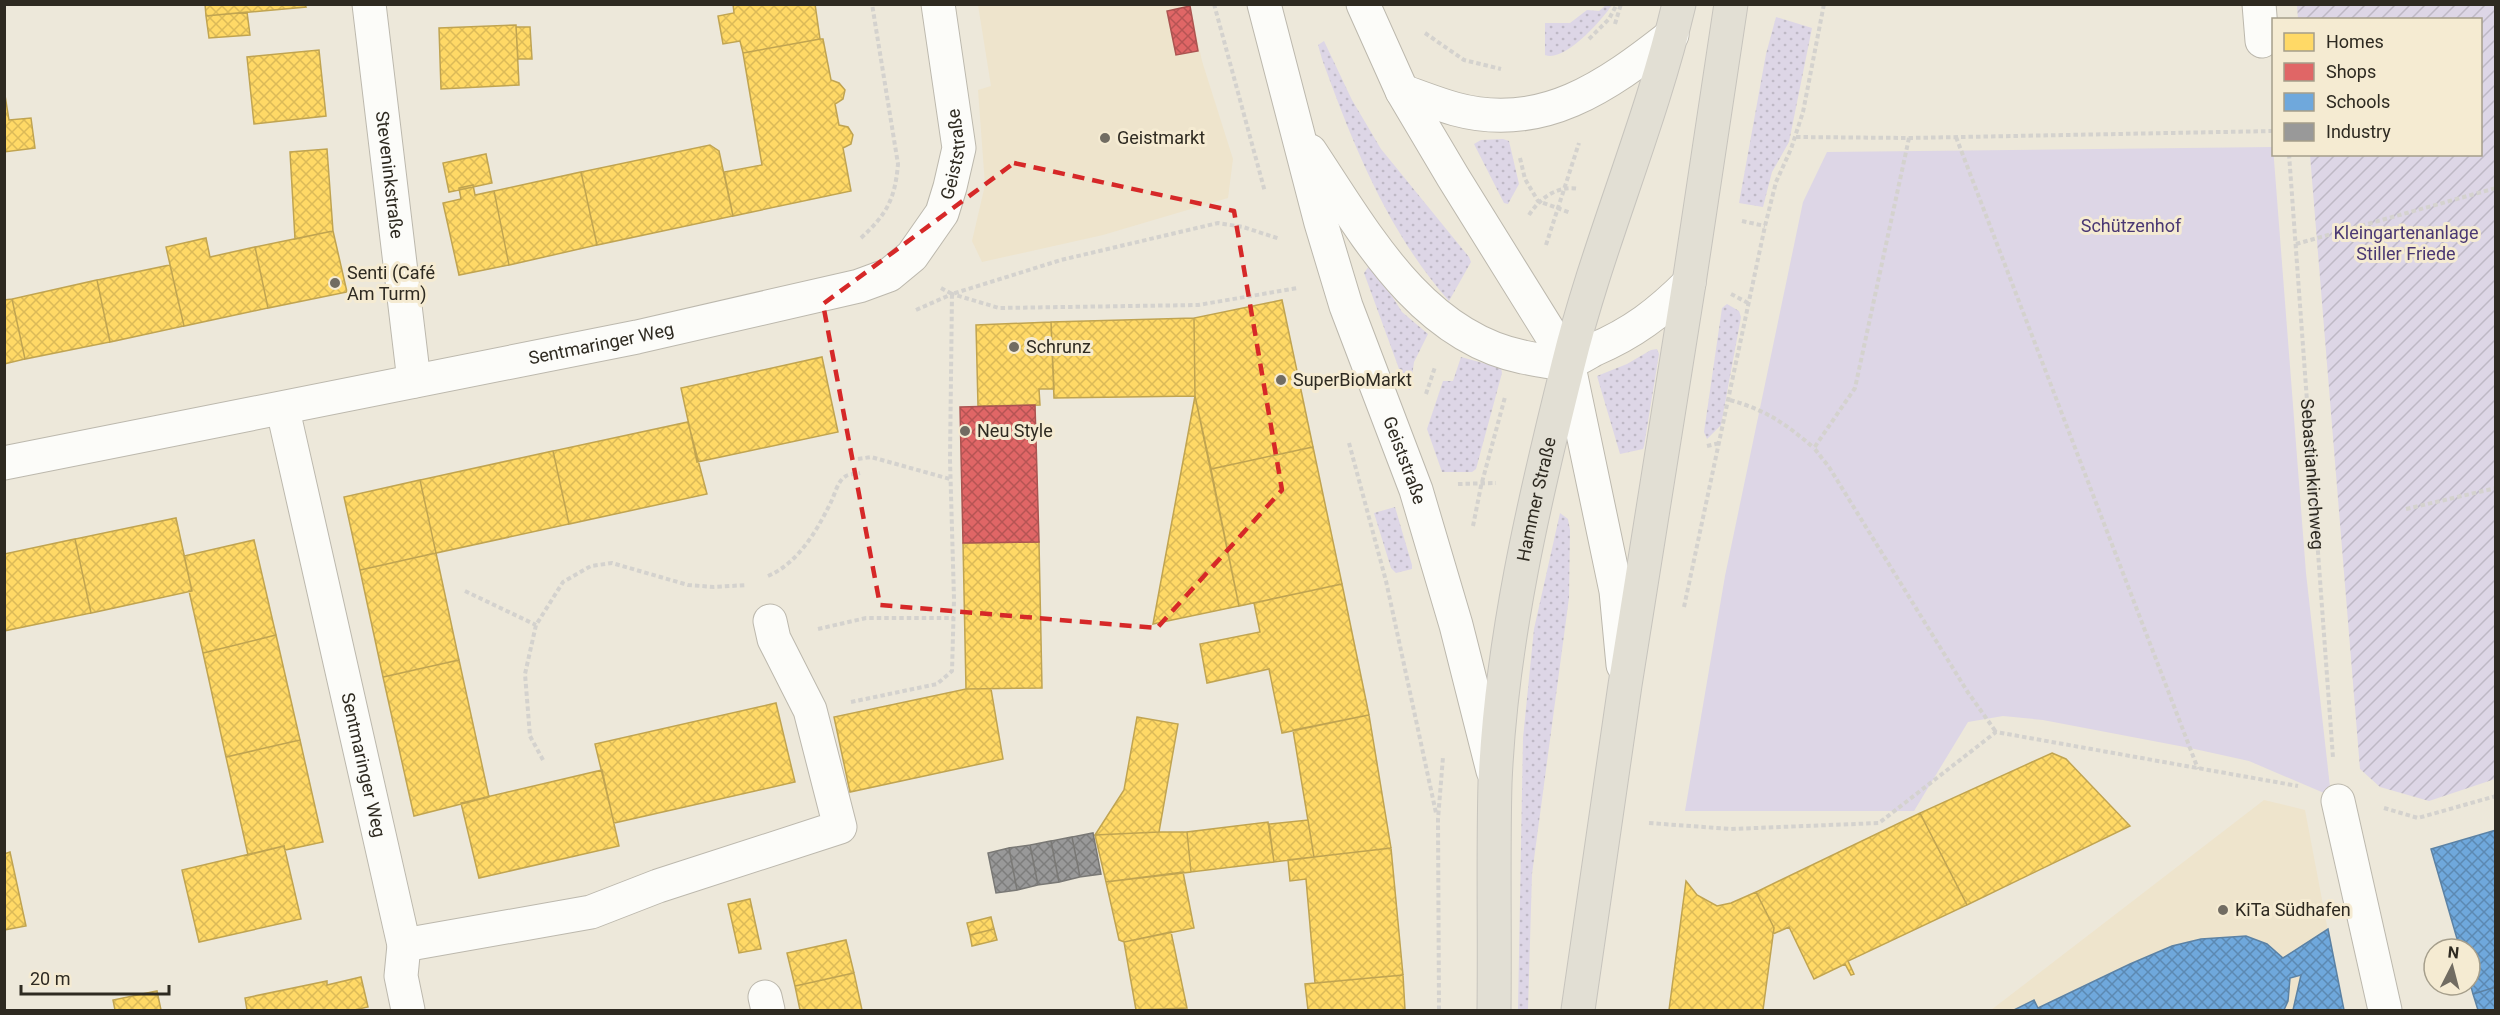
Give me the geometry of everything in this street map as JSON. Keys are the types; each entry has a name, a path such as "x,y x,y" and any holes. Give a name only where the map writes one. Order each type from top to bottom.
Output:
{"main road":[{"path":"1578,1011 1624,685 1689,283 1731,4"},
{"name":"Hammer Straße","path":"1494,1011 1496,782 1512,626 1541,476 1568,362 1654,99 1675,20"}],"street":[{"name":"Steveninkstraße","path":"369,4 414,381"},
{"name":"Geiststraße","path":"907,260 942,213 959,148 938,4"},
{"name":"Geiststraße","path":"1264,4 1296,130 1346,306 1419,501 1456,625 1496,782"},
{"path":"1363,4 1402,91 1452,177 1532,300 1568,362 1616,591 1624,685"},
{"path":"2259,4 2262,41"},
{"path":"1402,91 1456,109 1476,112 1511,115 1551,109 1596,89 1634,65 1675,20"},
{"path":"1296,130 1396,273 1430,311 1455,330 1484,345 1516,355 1568,362 1606,345 1656,315 1689,283"},
{"name":"Sentmaringer Weg","path":"4,463 283,410 414,381 637,337 859,286 889,275 907,260"},
{"name":"Sentmaringer Weg","path":"283,410 404,945 401,976 408,1011"},
{"path":"404,945 591,912 658,886 840,827 810,710 772,630"},
{"path":"2338,801 2385,1011"}],"path":[{"path":"858,240 889,207 896,188 898,164 872,4"},
{"path":"1214,4 1269,200"},
{"path":"1586,43 1609,19 1617,4"},
{"path":"1684,608 1771,200 1781,168 1796,137 1824,4"},
{"path":"1421,28 1443,48 1464,60 1508,70"},
{"path":"1796,137 1909,138 2272,131"},
{"path":"1956,137 2199,769"},
{"path":"1814,448 1855,388 1909,138"},
{"name":"Sebastiankirchweg","path":"2289,156 2334,769"},
{"path":"1532,300 1548,236 1566,187"},
{"path":"2296,244 2496,188"},
{"path":"952,294 1061,260 1218,223 1242,227 1284,240 1280,230"},
{"path":"867,232 952,294 999,308 1198,305 1301,287"},
{"path":"810,710 937,684 952,671 954,618 950,479 952,294"},
{"path":"1472,532 1481,486 1516,355"},
{"path":"1730,400 1758,408 1776,418 1814,448 1829,467 1966,691 1996,732 2301,787"},
{"path":"858,459 871,457 950,479"},
{"path":"761,579 785,567 799,554 830,504 839,484 846,476 860,473"},
{"path":"2406,509 2496,488"},
{"path":"1364,501 1386,581 1437,819"},
{"path":"543,760 530,736 526,713 525,674 536,625 563,582 591,566 612,563 688,585 714,587 746,585 756,581"},
{"path":"465,591 536,625"},
{"path":"772,630 867,618 954,618"},
{"path":"1643,822 1731,829 1879,823 1996,732"},
{"path":"1439,1011 1437,819 1444,749"},
{"path":"2377,806 2418,818 2496,796"}],"highlighted area":[{"path":"1014,163 1234,211 1282,490 1157,628 880,605 823,304"}],"shaded area":[{"name":"Geistmarkt","path":"978,5 1190,5 1202,61 1233,159 1228,198 1103,235 982,262 972,241 985,185 978,90 991,86"},
{"name":"KiTa Südhafen","path":"2264,800 2305,810 2343,1010 1991,1010"}],"green space":[{"path":"1606,5 1612,5 1582,39 1562,53 1553,56 1545,55 1545,23 1570,23 1587,10 1599,11"},
{"name":"Kleingartenanlage Stiller Friede","path":"2297,5 2495,5 2495,779 2429,801 2380,787 2360,769 2310,156 2482,156 2482,18 2298,18"},
{"path":"1776,17 1812,28 1789,142 1772,172 1763,207 1739,203 1766,54"},
{"path":"1324,41 1352,100 1381,149 1469,257 1471,262 1449,301 1408,246 1374,186 1346,123 1322,59 1318,45"},
{"path":"1481,140 1509,141 1519,184 1508,204 1504,203 1474,144"},
{"name":"Schützenhof","path":"2272,147 2306,573 2331,796 2249,761 2043,720 2003,716 1968,722 1914,811 1685,811 1725,576 1803,202 1827,152"},
{"path":"1369,266 1375,269 1402,312 1428,334 1414,362 1410,390 1406,388 1364,273"},
{"path":"1727,304 1739,311 1741,317 1721,425 1707,439 1704,432 1722,308"},
{"path":"1657,349 1659,354 1643,449 1620,454 1597,376"},
{"path":"1461,357 1501,368 1502,373 1476,469 1472,472 1442,472 1427,429 1443,381 1453,381"},
{"path":"1395,507 1412,565 1412,569 1396,573 1391,568 1374,513"},
{"path":"1560,513 1568,519 1570,530 1569,598 1532,874 1528,1010 1518,1010 1523,738 1534,629"}],"building: Homes":[{"path":"205,4 305,4 306,7 206,16"},
{"path":"733,4 815,4 820,39 743,53 740,41 723,44 718,16 734,13"},
{"path":"247,12 250,35 209,38 206,16"},
{"path":"516,25 519,85 441,89 439,28"},
{"path":"516,27 530,27 532,59 518,59"},
{"path":"823,39 831,80 839,83 845,90 843,99 835,104 839,125 848,127 853,135 851,144 843,148 851,191 733,216 724,172 762,165 743,53"},
{"path":"319,50 326,116 254,124 247,57"},
{"path":"4,89 9,120 31,118 35,148 4,152"},
{"path":"710,145 719,151 733,216 597,245 581,172"},
{"path":"327,149 333,231 295,239 290,152"},
{"path":"486,154 492,183 449,192 443,163"},
{"path":"581,172 597,245 509,265 494,191"},
{"path":"473,185 475,195 494,191 509,265 459,275 443,203 461,199 459,188"},
{"path":"333,231 347,292 268,308 255,247"},
{"path":"206,238 210,257 255,247 268,308 184,326 166,247"},
{"path":"170,265 184,326 110,342 97,280"},
{"path":"97,280 110,342 25,359 12,299"},
{"path":"12,299 25,359 4,364 4,300"},
{"path":"1282,300 1313,447 1211,469 1195,396 1194,318"},
{"path":"1194,318 1195,396 1054,398 1051,322"},
{"path":"1051,322 1054,389 1039,389 1040,405 978,406 976,325"},
{"path":"822,357 838,432 697,462 681,388"},
{"path":"1195,396 1239,606 1153,624"},
{"path":"688,422 707,494 569,524 553,451"},
{"path":"1313,447 1342,584 1239,606 1211,469"},
{"path":"553,451 569,524 436,553 420,480"},
{"path":"420,480 436,553 360,570 344,497"},
{"path":"176,518 192,591 91,613 75,539"},
{"path":"75,539 91,613 4,631 4,554"},
{"path":"254,540 276,635 203,653 189,591 192,591 184,556"},
{"path":"1039,542 1042,688 966,689 963,543"},
{"path":"436,553 459,660 383,677 360,570"},
{"path":"1342,584 1369,715 1282,733 1269,669 1207,683 1200,644 1260,632 1254,603"},
{"path":"276,635 300,740 226,757 203,653"},
{"path":"459,660 489,797 414,816 383,677"},
{"path":"966,689 991,689 1003,759 850,792 834,717"},
{"path":"776,703 795,782 614,823 595,744"},
{"path":"1369,715 1391,848 1314,857 1293,730"},
{"path":"1137,717 1178,724 1159,832 1095,835 1124,790"},
{"path":"300,740 323,842 285,850 284,846 248,855 226,757"},
{"path":"2052,753 2066,759 2130,826 1967,905 1920,813"},
{"path":"602,770 619,846 479,878 461,803"},
{"path":"1920,813 1967,905 1848,961 1854,974 1851,975 1845,964 1814,979 1789,927 1773,934 1774,928 1756,892"},
{"path":"1308,820 1314,857 1274,862 1269,824"},
{"path":"1268,822 1274,862 1191,872 1187,832"},
{"path":"1187,832 1191,872 1106,882 1095,835"},
{"path":"284,846 301,919 199,942 182,870"},
{"path":"1391,848 1403,975 1315,983 1306,879 1290,881 1288,860"},
{"path":"10,852 26,926 4,930 4,854"},
{"path":"1183,872 1194,928 1124,942 1119,940 1106,882"},
{"path":"1686,881 1697,895 1717,906 1731,903 1756,892 1774,928 1763,1010 1669,1010"},
{"path":"750,899 761,949 739,953 728,904"},
{"path":"991,917 994,929 970,935 967,923"},
{"path":"994,929 997,940 972,946 970,935"},
{"path":"1171,932 1187,1008 1136,1010 1124,942"},
{"path":"846,940 854,973 795,986 787,953"},
{"path":"854,973 862,1010 800,1010 795,986"},
{"path":"1403,975 1405,1010 1308,1010 1305,984"},
{"path":"361,977 368,1007 354,1010 247,1010 245,998 327,981 327,985"},
{"path":"157,991 161,1010 115,1010 113,1000"}],"building: Shops":[{"path":"1190,6 1198,51 1176,55 1167,11"},
{"path":"1035,405 1039,542 963,543 960,407"}],"building: Schools":[{"path":"2496,830 2496,987 2482,991 2482,937 2457,937 2431,849"},
{"path":"2328,929 2344,1010 2293,1010 2301,975 2290,978 2288,1001 2284,1010 2014,1010 2034,1000 2038,1008 2172,946 2201,939 2246,936 2267,944 2283,958"},
{"path":"2496,987 2496,1010 2478,1010 2474,997 2482,997 2482,991"}],"building: Industry":[{"path":"1093,833 1101,874 1080,877 1072,837"},
{"path":"1072,837 1080,877 1059,882 1051,841"},
{"path":"1051,841 1059,882 1038,885 1030,845"},
{"path":"1030,845 1038,885 1017,890 1009,848"},
{"path":"1009,848 1017,890 996,893 988,853"}],"place":[{"name":"Geistmarkt","path":"1105,138"},
{"name":"Senti (Café Am Turm)","path":"335,283"},
{"name":"Schrunz","path":"1014,347"},
{"name":"SuperBioMarkt","path":"1281,380"},
{"name":"Neu Style","path":"965,431"},
{"name":"KiTa Südhafen","path":"2223,910"}]}
